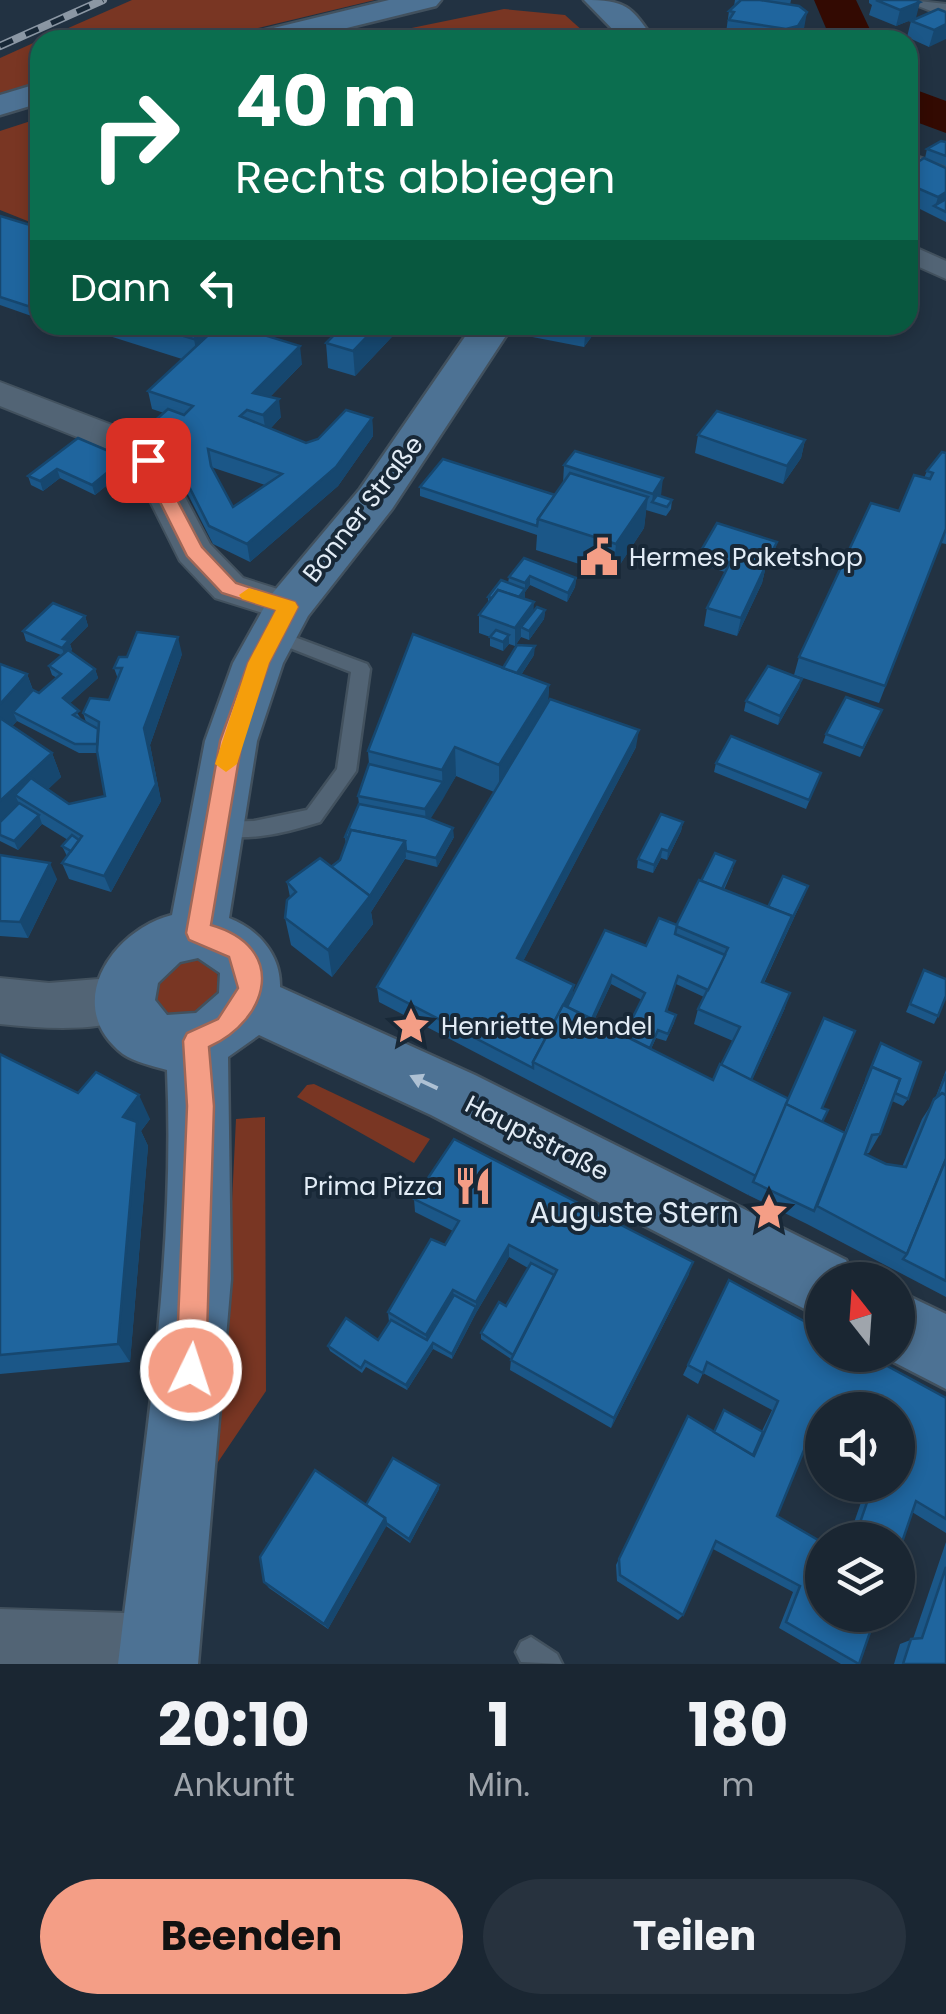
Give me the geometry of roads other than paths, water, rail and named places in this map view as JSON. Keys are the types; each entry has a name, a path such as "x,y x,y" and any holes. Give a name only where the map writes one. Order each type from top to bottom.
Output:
{"main road":[{"path":"303,30 415,4 458,0"},
{"path":"598,0 621,16 632,30"},
{"path":"641,0 657,30"},
{"path":"0,105 30,97"},
{"name":"Bonner Straße","path":"198,933 231,741 281,621 376,499 486,335"},
{"path":"158,1657 197,1280 200,1106 222,1021 251,974 246,961 227,941 198,933 171,937 147,950 130,970 123,1000 128,1016 143,1033 180,1044 222,1021"},
{"name":"Hauptstraße","path":"222,1021 453,1096 805,1275"},
{"path":"915,1336 946,1353"}],"street":[{"path":"920,0 946,11"},
{"path":"918,164 946,175"},
{"path":"918,253 946,241"},
{"path":"918,257 946,271"},
{"path":"0,393 125,443 148,460 194,551 229,588 281,621"},
{"path":"0,1001 49,1006 123,1000"},
{"path":"0,1644 158,1657"}],"lane":[{"path":"214,828 254,829 313,816 346,771 361,668 281,621"}],"waterway":[{"path":"835,0 848,30"},
{"path":"918,106 946,119"}],"railway":[{"path":"36,30 103,0"},
{"path":"0,46 30,33"}],"place":[{"name":"Hermes Paketshop","path":"599,557"},
{"name":"Henriette Mendel","path":"411,1026"},
{"name":"Prima Pizza","path":"473,1186"},
{"name":"Auguste Stern","path":"769,1212"}]}
